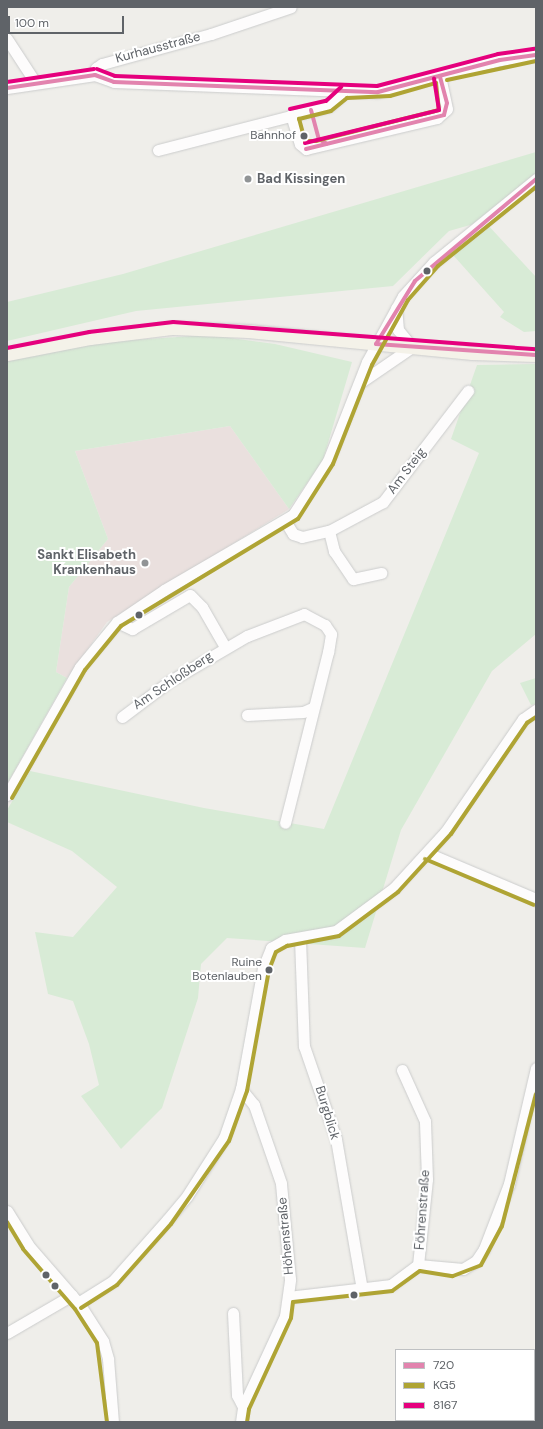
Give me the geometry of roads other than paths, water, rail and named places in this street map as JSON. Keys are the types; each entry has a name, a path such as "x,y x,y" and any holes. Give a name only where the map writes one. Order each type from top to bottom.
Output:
{"main road":[{"path":"7,354 90,338 173,328 248,330 376,344 536,355"}],"street":[{"name":"Kurhausstraße","path":"95,75 96,68 102,64 211,34 291,7"},
{"path":"7,39 35,82"},
{"path":"7,88 35,82 95,75 114,82 320,88 345,92 378,92 500,60 536,55"},
{"path":"291,115 300,144 306,149 444,115 447,103 440,76"},
{"path":"158,150 311,110 338,101 345,92"},
{"path":"7,795 80,667 117,622 164,590 285,521 316,484 376,344 396,307 434,262 536,179"},
{"path":"360,383 412,347 398,330 396,307"},
{"name":"Am Steig","path":"285,521 293,534 302,537 329,531 383,502 468,392"},
{"path":"329,531 334,551 353,579 381,573"},
{"name":"Am Schloßberg","path":"117,622 132,629 184,596 190,595 202,606 225,647"},
{"name":"Am Schloßberg","path":"122,717 170,680 225,647 298,615 304,614 325,625 331,634 285,823"},
{"path":"247,715 303,712 312,708"},
{"path":"7,1333 113,1281 187,1196 224,1138 241,1089 267,955 276,944 336,931 379,902 427,853 484,779 523,719 536,710"},
{"path":"427,853 536,899"},
{"name":"Burgblick","path":"300,939 304,1046 336,1139 362,1289"},
{"path":"418,1266 463,1269 476,1261 484,1249 509,1184 536,1068"},
{"name":"Föhrenstraße","path":"288,1297 392,1285 418,1266 427,1179 424,1121 402,1070"},
{"name":"Höhenstraße","path":"241,1089 254,1105 281,1183 289,1247 288,1297 279,1332 243,1407 241,1422"},
{"path":"7,1211 28,1245 75,1299 103,1341 108,1359 113,1422"},
{"name":"Höhenstraße","path":"232,1313 237,1395 243,1407"}],"place":[{"name":"Bahnhof","path":"304,136"},
{"name":"Bad Kissingen","path":"248,179"},
{"name":"Sankt Elisabeth Krankenhaus","path":"145,563"},
{"name":"Ruine Botenlauben","path":"269,970"}]}
